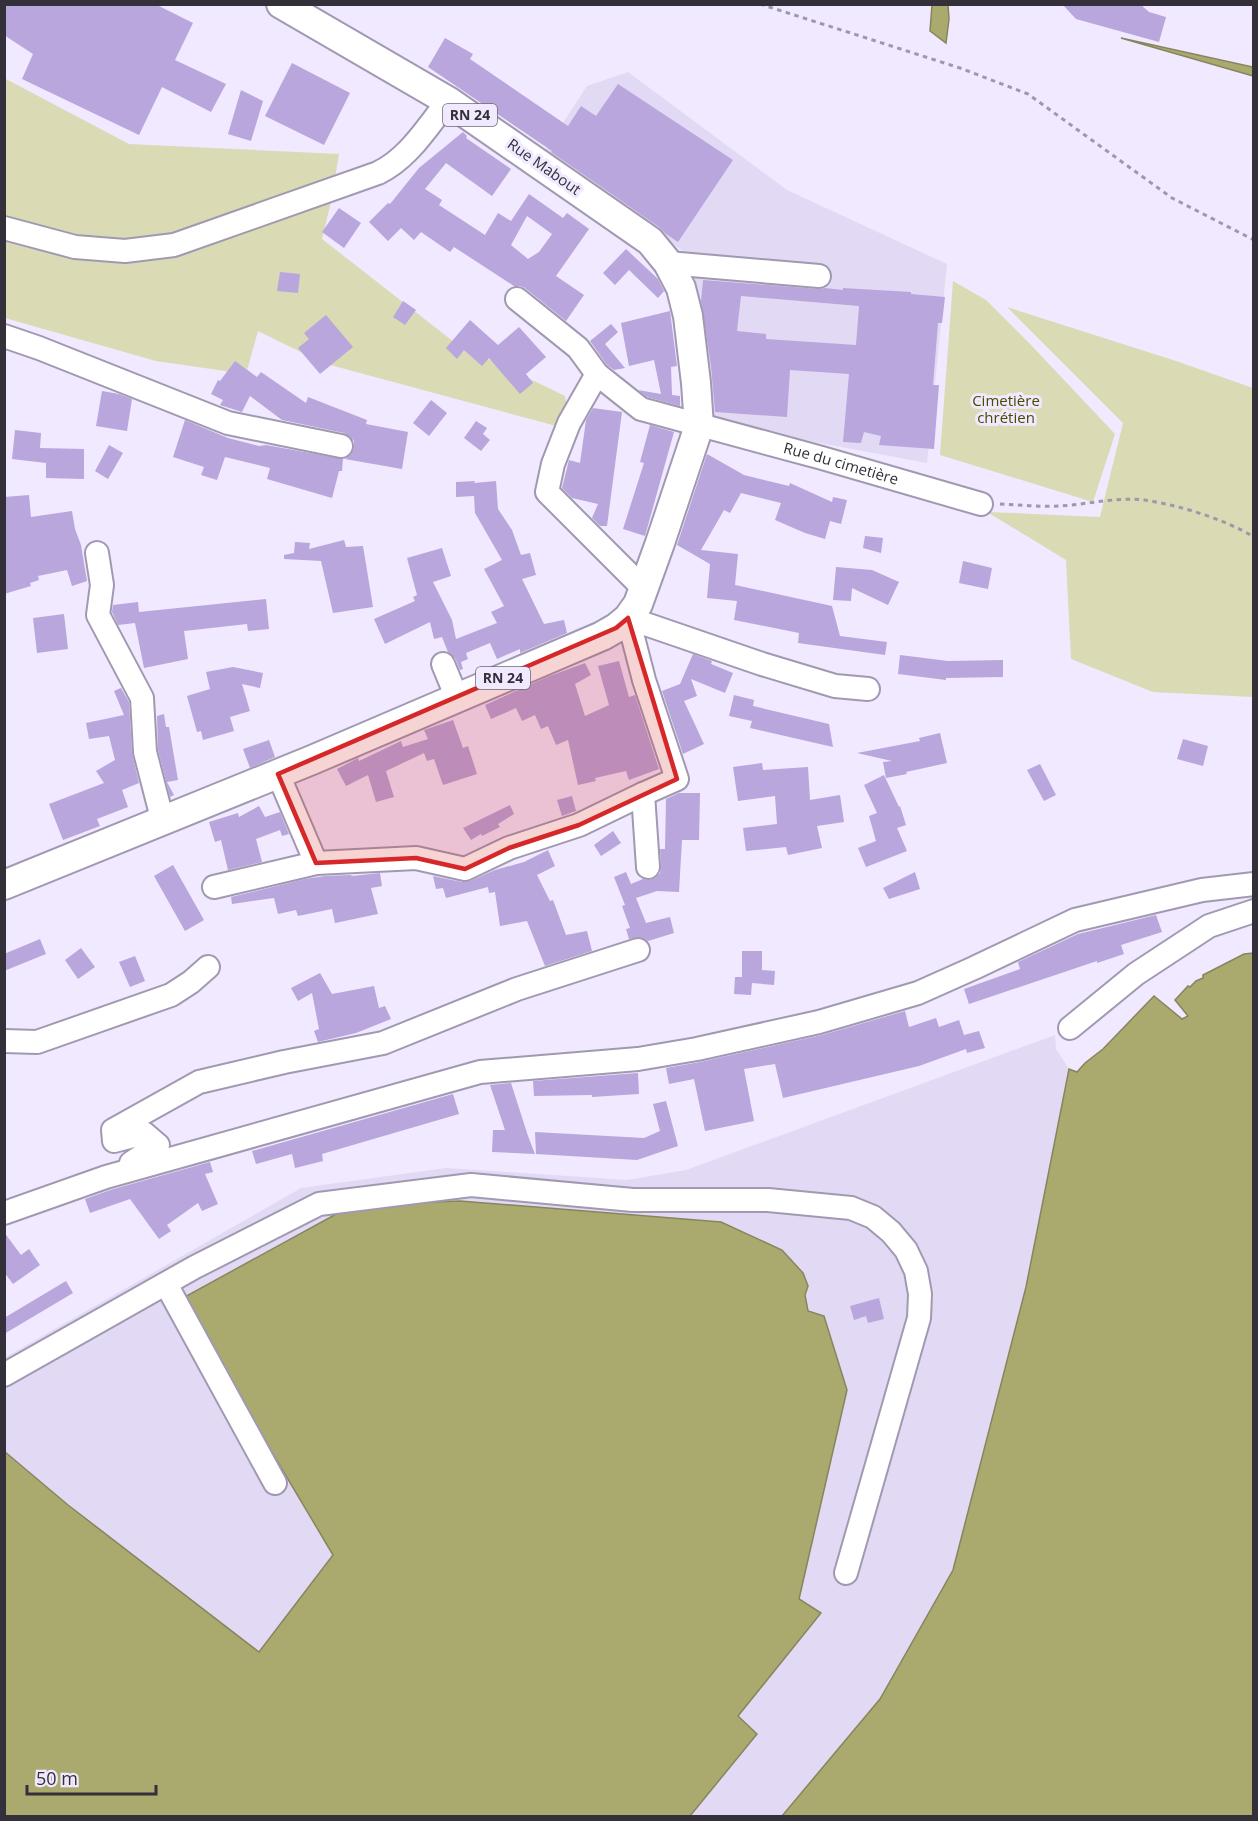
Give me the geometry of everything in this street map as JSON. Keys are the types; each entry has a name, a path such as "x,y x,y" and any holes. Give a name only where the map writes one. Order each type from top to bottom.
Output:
{"main road":[{"name":"Rue Mabout","path":"281,4 448,101 650,241 668,263"},
{"name":"RN 24","path":"4,885 163,822 602,636 628,618 638,604 644,589 699,426 688,316 681,288 668,263"}],"street":[{"path":"4,228 75,247 125,251 174,245 386,170 405,155 448,101"},
{"path":"668,263 819,276"},
{"name":"Rue du cimetière","path":"517,299 578,348 597,374 641,409 981,504"},
{"path":"4,336 228,423 341,446"},
{"path":"597,374 568,423 547,492 644,589"},
{"path":"97,553 102,585 98,615 142,698 145,752 163,822"},
{"path":"628,618 762,664 835,686 868,689"},
{"path":"214,887 316,863 416,858 465,869 509,848 579,825 678,779 645,680 628,618"},
{"path":"443,664 457,698"},
{"path":"278,774 316,863"},
{"path":"643,794 648,867"},
{"path":"4,1213 106,1177 480,1072 638,1059 697,1049 819,1022 918,993 1075,920 1202,890 1254,884"},
{"path":"1070,1028 1136,974 1209,926 1254,911"},
{"path":"106,1177 158,1145 144,1133 114,1141 113,1130 199,1082 284,1062 383,1043 517,989 638,950"},
{"path":"4,1041 37,1042 171,995 208,967"},
{"path":"4,1375 195,1267 319,1204 471,1185 633,1200 768,1200 851,1208 873,1217 891,1232 906,1250 916,1271 920,1294 919,1318 846,1573"},
{"path":"166,1284 275,1483"}],"path":[{"path":"760,4 960,68 1028,94 1172,198 1254,240"},
{"path":"981,504 1060,506 1143,500 1203,513 1254,537"}],"highlighted area":[{"path":"628,618 677,779 579,825 509,848 465,869 416,858 316,863 278,774 616,628"}],"shaded area":[{"path":"932,5 948,5 946,43 930,31"},
{"path":"1121,38 1253,67 1253,76"},
{"path":"628,72 787,190 947,264 927,463 707,422 690,256 542,155 587,86"},
{"path":"1253,953 1253,1816 782,1816 880,1699 953,1570 1026,1287 1069,1069 1077,1072 1103,1049 1154,996 1182,1019 1188,1016 1175,1000 1188,986 1190,987 1203,978 1203,975 1244,954"},
{"path":"1055,1035 1056,1049 1069,1069 1026,1287 953,1570 880,1699 782,1816 690,1816 757,1734 738,1716 821,1613 799,1599 847,1389 808,1312 805,1294 807,1286 782,1250 721,1222 460,1201 408,1203 181,1299 333,1555 259,1653 68,1505 5,1451 4,1358 301,1188 446,1168 627,1180 686,1170"},
{"path":"460,1201 721,1222 782,1250 803,1273 808,1286 805,1295 808,1311 824,1316 847,1390 799,1599 821,1613 738,1716 757,1734 690,1816 5,1816 4,1451 68,1505 259,1652 333,1555 181,1299 338,1213 408,1203"}],"green space":[{"path":"4,78 129,144 339,154 322,239 454,342 565,396 571,430 323,363 258,331 246,374 156,361 5,318"},
{"name":"Cimetière chrétien","path":"953,281 986,300 1115,434 1093,502 940,455"},
{"path":"1007,307 1253,388 1253,697 1153,692 1071,659 1066,560 987,512 1100,517 1123,423"}],"building":[{"path":"8,4 155,4 193,23 175,60 226,84 211,112 162,87 139,135 22,79 33,54 4,35 4,9"},
{"path":"1062,4 1140,4 1149,12 1166,17 1159,42 1076,19"},
{"path":"445,38 473,54 470,59 568,126 581,106 596,116 618,84 733,160 678,242 552,151 428,67"},
{"path":"292,63 350,93 324,145 265,116"},
{"path":"241,90 263,101 251,141 228,134"},
{"path":"463,132 466,138 511,169 492,196 446,163 425,189 442,200 439,205 485,235 498,213 511,221 529,194 563,218 567,213 589,229 556,276 584,295 566,321 525,288 514,286 454,247 450,252 421,232 414,240 401,228 388,241 369,222 388,203 390,204 419,168","holes":["527,216 552,234 539,252 528,259 511,245"]},
{"path":"339,208 361,223 344,248 322,232"},
{"path":"626,249 658,279 664,291 658,298 629,270 615,285 603,273"},
{"path":"280,272 300,274 298,293 277,291"},
{"path":"703,280 818,289 843,290 843,288 911,292 911,294 945,297 942,323 938,323 933,385 939,385 934,449 879,445 881,436 864,432 861,443 843,442 849,374 790,370 787,417 715,412 701,301","holes":["741,296 859,306 856,345 766,339 766,334 737,331"]},
{"path":"403,301 416,310 405,325 393,317"},
{"path":"670,311 677,366 671,367 672,395 680,396 680,406 647,397 638,390 661,394 654,360 629,366 621,323"},
{"path":"326,315 353,347 320,374 298,348 309,339 304,333"},
{"path":"470,320 498,345 519,327 546,357 526,374 533,383 520,394 489,358 482,366 464,350 457,359 446,348"},
{"path":"611,324 618,332 605,344 625,368 614,370 607,365 590,341"},
{"path":"235,361 257,377 261,372 306,403 308,397 367,420 366,424 408,432 402,469 345,459 354,448 354,441 349,436 282,420 250,396 242,412 220,405 223,400 211,394 218,380 220,381"},
{"path":"102,391 132,399 127,431 96,426"},
{"path":"431,400 447,413 429,436 413,423"},
{"path":"593,408 622,412 607,526 600,526 592,518 598,504 572,498 562,488 569,460 580,463 586,420"},
{"path":"185,420 228,438 259,446 266,445 343,459 342,471 339,471 332,498 267,479 270,468 225,457 217,480 201,475 204,467 173,457"},
{"path":"476,421 487,428 483,434 490,440 481,451 464,438"},
{"path":"650,425 674,432 645,536 623,529 644,463 640,462"},
{"path":"15,430 41,433 40,448 84,449 84,479 46,478 46,463 12,459"},
{"path":"109,445 123,453 108,479 95,471"},
{"path":"707,454 744,475 789,486 790,483 832,502 833,497 847,500 841,524 830,521 825,539 775,520 781,503 741,493 730,513 724,510 701,550 738,554 735,585 832,606 840,636 887,642 885,655 798,643 799,633 734,620 737,601 707,598 710,564 677,545"},
{"path":"475,481 474,483 496,481 498,509 512,530 521,555 530,553 536,575 522,579 544,624 564,620 567,633 520,653 520,649 497,659 490,643 466,653 468,659 461,662 463,669 460,670 455,658 448,652 442,637 434,639 430,622 385,644 374,619 415,601 413,597 417,595 407,558 442,548 451,576 433,582 452,620 456,639 497,623 491,612 504,606 484,569 502,560 475,513 474,496 456,497 456,482"},
{"path":"29,495 31,517 72,511 87,581 72,586 67,570 38,576 39,580 30,583 31,586 4,594 4,497"},
{"path":"865,536 883,538 881,553 863,548"},
{"path":"344,540 346,547 363,546 373,607 333,613 321,561 284,559 284,555 294,553 295,542 310,543 309,549"},
{"path":"963,561 992,568 988,589 959,583"},
{"path":"836,567 872,570 899,582 888,605 852,588 851,601 833,600"},
{"path":"266,599 269,629 248,631 247,624 184,631 188,659 144,668 135,623 118,625 112,612 113,605 138,602 139,612"},
{"path":"64,614 68,649 37,653 33,618"},
{"path":"693,654 712,661 711,664 733,673 725,693 691,679 697,696 684,701 704,744 683,754 662,691 680,684"},
{"path":"900,655 948,661 1003,660 1003,677 946,678 946,680 898,674"},
{"path":"619,661 629,697 635,695 659,769 629,780 626,771 595,778 596,781 578,785 568,740 556,745 548,726 541,729 535,715 522,721 516,708 491,719 485,705 547,677 585,663 591,675 575,684 585,716 609,705 598,666"},
{"path":"233,667 263,673 260,688 242,684 250,711 230,717 234,731 203,740 201,731 197,732 187,696 210,689 206,672"},
{"path":"121,688 129,702 132,753 139,783 122,790 128,807 97,819 100,826 63,840 49,804 104,783 96,771 115,760 109,736 89,739 86,723 124,715 114,691"},
{"path":"734,695 754,700 753,706 829,724 833,747 750,728 752,721 729,716"},
{"path":"164,714 166,727 169,727 178,780 167,782 174,795 170,797 158,750 157,716"},
{"path":"453,720 463,748 468,746 477,774 443,785 434,759 427,761 424,753 386,771 394,797 376,802 368,775 346,786 337,769 401,741 403,747 428,739 424,730"},
{"path":"940,733 947,763 906,772 907,774 886,778 883,762 892,761 857,753 920,741 919,738"},
{"path":"1183,739 1208,746 1203,766 1177,759"},
{"path":"269,740 275,757 250,768 243,749"},
{"path":"762,763 763,770 808,767 810,800 840,795 844,822 817,826 822,848 788,855 786,847 746,851 743,828 777,824 775,796 738,801 733,767"},
{"path":"1040,764 1056,795 1044,801 1027,770"},
{"path":"884,775 900,806 906,825 897,828 907,851 866,867 858,848 876,841 869,816 877,813 864,785"},
{"path":"679,793 700,793 699,840 682,840 679,892 657,891 636,898 646,923 670,917 674,933 648,941 640,937 629,939 626,929 630,928 622,906 625,905 614,877 626,872 631,884 643,879 650,880 660,873 660,849 665,849 666,799"},
{"path":"572,796 576,811 562,816 557,800"},
{"path":"510,805 514,814 498,824 500,827 471,840 463,828"},
{"path":"259,806 265,817 280,812 289,834 282,836 280,830 256,839 262,862 228,870 221,840 215,842 209,822 238,813 239,817"},
{"path":"613,831 621,843 601,856 594,845"},
{"path":"548,850 555,866 537,875 550,901 553,900 566,935 587,931 592,951 545,966 527,921 500,926 495,892 489,893 488,887 446,898 443,888 436,889 433,876 462,882 470,881 495,870 524,862"},
{"path":"173,865 204,920 185,931 154,876"},
{"path":"915,872 920,889 889,899 883,888"},
{"path":"380,873 382,886 371,888 378,914 335,923 332,909 298,916 296,910 278,914 274,898 232,904 231,897 305,879"},
{"path":"1156,915 1162,932 1121,945 1124,954 969,1004 964,989 1020,969 1018,962 1078,934"},
{"path":"40,939 46,954 4,971 4,954"},
{"path":"81,948 95,967 78,979 65,960"},
{"path":"742,951 762,951 762,970 775,971 774,985 752,983 751,995 734,994 735,977 742,977"},
{"path":"135,956 145,981 130,987 119,962"},
{"path":"320,973 332,994 374,986 379,1008 385,1006 391,1019 356,1033 318,1042 314,1031 319,1029 312,993 298,1001 291,988"},
{"path":"905,1011 909,1027 936,1018 939,1027 959,1020 964,1035 979,1031 985,1048 967,1053 966,1049 919,1066 783,1098 775,1064 744,1069 754,1121 705,1131 694,1079 669,1084 666,1068 822,1035"},
{"path":"638,1073 639,1094 592,1097 592,1095 534,1096 533,1081"},
{"path":"511,1083 535,1154 492,1152 493,1130 505,1130 490,1085"},
{"path":"453,1094 459,1114 322,1154 323,1161 295,1168 292,1154 256,1164 252,1151"},
{"path":"666,1101 678,1146 637,1160 536,1154 535,1132 644,1138 660,1131 653,1104"},
{"path":"210,1162 213,1172 205,1174 218,1204 202,1211 198,1203 167,1225 171,1231 159,1239 130,1199 90,1213 85,1199"},
{"path":"4,1232 21,1255 29,1249 40,1265 13,1284 4,1272"},
{"path":"66,1281 73,1293 4,1334 4,1318"},
{"path":"879,1298 884,1319 868,1323 866,1316 854,1320 850,1306"}]}
